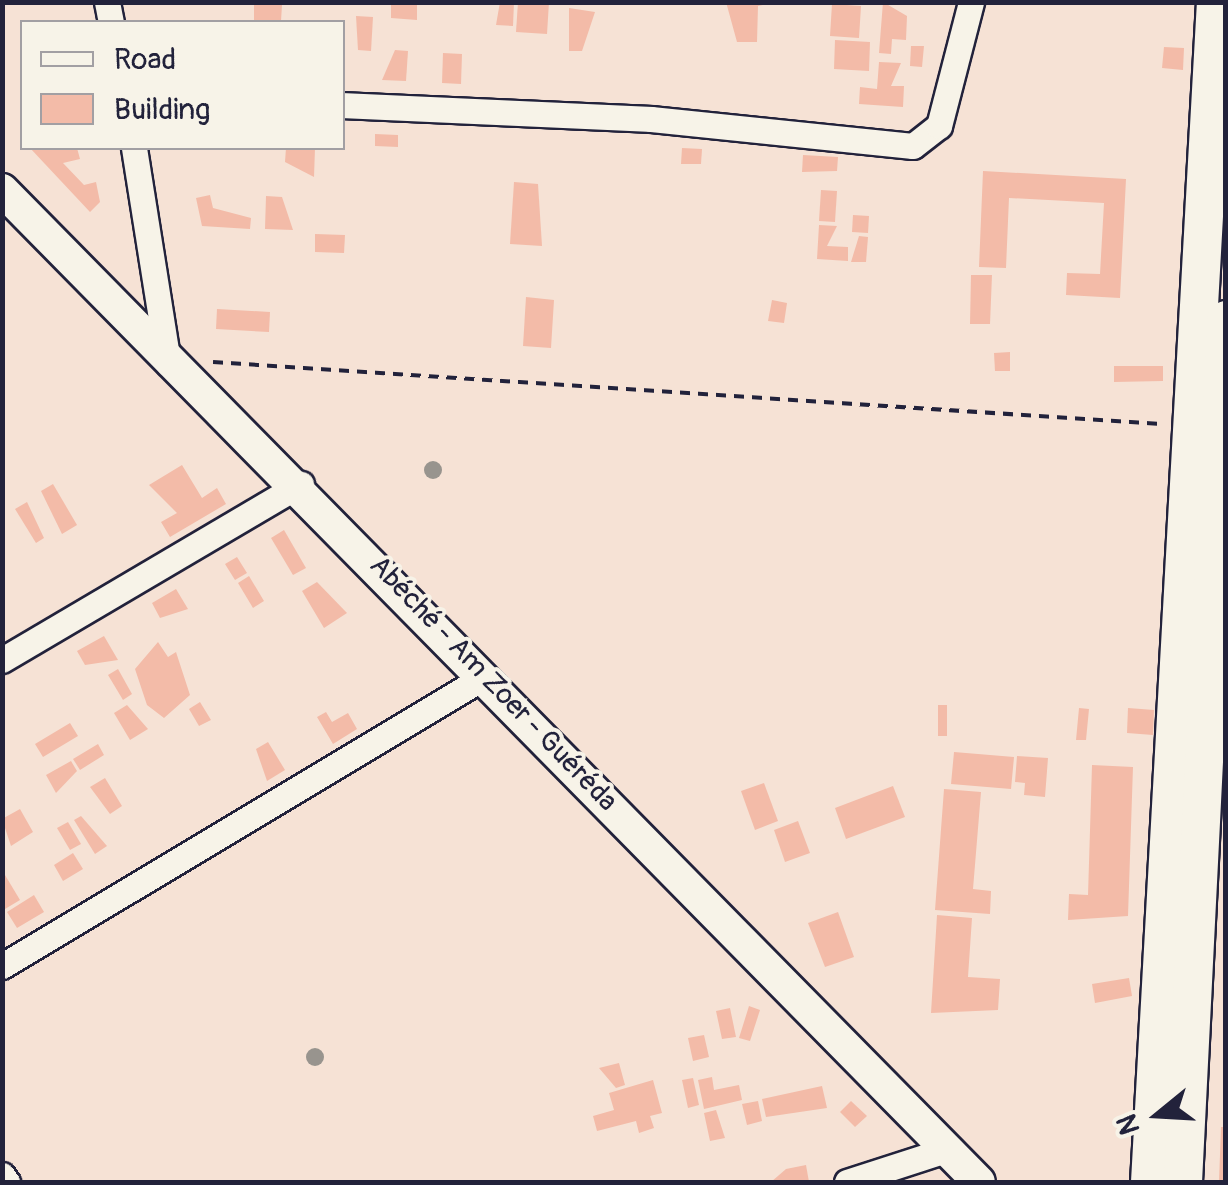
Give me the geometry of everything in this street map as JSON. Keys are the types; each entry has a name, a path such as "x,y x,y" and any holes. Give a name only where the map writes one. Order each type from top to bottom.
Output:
{"highway":[{"path":"1182,1182 1178,929 1193,424 1215,200 1216,2"},
{"path":"1150,1182 1178,929 1226,320"}],"main road":[{"name":"Abéché - Am Zoer - Guéréda","path":"2,190 168,363 301,484 943,1150 979,1182"}],"street":[{"path":"345,106 651,119 913,146 939,126 971,2"},
{"path":"134,150 168,363"},
{"path":"2,660 301,484"},
{"path":"2,966 484,677"},
{"path":"848,1182 943,1150"},
{"path":"2,1175 6,1182"}],"path":[{"path":"168,363 1193,424"}],"building":[{"path":"391,2 417,2 417,20 391,18"},
{"path":"500,2 514,2 513,26 496,25"},
{"path":"518,2 549,2 547,34 516,32"},
{"path":"726,2 776,2 758,6 757,42 737,42"},
{"path":"883,2 907,16 906,40 892,39 891,54 879,53"},
{"path":"254,4 282,5 281,20 254,20"},
{"path":"832,4 861,6 859,38 830,36"},
{"path":"569,8 595,12 582,51 569,51"},
{"path":"356,16 373,17 371,51 358,50"},
{"path":"835,40 870,42 869,71 834,69"},
{"path":"911,46 924,46 922,67 910,66"},
{"path":"1164,47 1184,48 1183,70 1162,68"},
{"path":"395,50 408,51 406,81 382,80"},
{"path":"443,53 462,54 461,84 442,83"},
{"path":"879,62 901,63 891,86 904,86 903,107 859,104 860,87 877,89"},
{"path":"375,134 398,135 398,147 375,146"},
{"path":"682,148 702,149 701,164 681,164"},
{"path":"32,150 78,150 80,159 63,163 84,185 96,182 100,202 90,212"},
{"path":"286,150 315,150 314,177 285,162"},
{"path":"803,155 838,157 837,171 802,172"},
{"path":"983,171 1126,179 1120,298 1066,295 1067,273 1100,274 1104,203 1009,198 1006,268 979,267"},
{"path":"514,182 538,184 542,246 510,244"},
{"path":"821,190 837,191 835,222 819,221"},
{"path":"210,195 213,208 251,218 250,229 202,226 196,198"},
{"path":"266,196 282,197 293,230 265,229"},
{"path":"853,215 869,216 868,233 852,232"},
{"path":"819,225 837,226 827,246 848,247 848,261 817,259"},
{"path":"315,234 345,235 344,253 315,252"},
{"path":"859,236 868,237 866,262 851,262"},
{"path":"971,275 992,275 990,324 970,324"},
{"path":"526,297 554,300 551,348 523,346"},
{"path":"772,300 787,303 784,323 768,321"},
{"path":"217,309 270,312 269,332 216,329"},
{"path":"1010,352 1010,371 995,371 994,353"},
{"path":"1114,366 1163,366 1163,381 1114,382"},
{"path":"182,465 202,498 217,488 226,504 170,537 161,522 177,513 149,485"},
{"path":"53,484 77,525 62,534 41,491"},
{"path":"27,502 44,538 36,543 15,509"},
{"path":"284,530 306,568 293,575 271,538"},
{"path":"237,557 247,573 235,580 225,564"},
{"path":"249,576 264,601 253,608 238,583"},
{"path":"317,582 347,613 324,628 302,591"},
{"path":"176,589 188,609 160,618 152,603"},
{"path":"104,636 118,660 85,665 77,651"},
{"path":"158,642 168,657 176,652 190,695 164,718 147,705 135,669"},
{"path":"118,669 132,694 123,700 108,675"},
{"path":"200,702 211,720 199,726 189,709"},
{"path":"127,705 148,729 130,740 114,713"},
{"path":"938,705 947,705 947,736 938,736"},
{"path":"1079,708 1089,709 1086,740 1076,740"},
{"path":"1128,708 1154,710 1153,735 1127,733"},
{"path":"326,712 332,722 348,713 357,729 333,744 317,717"},
{"path":"70,723 78,736 43,757 35,744"},
{"path":"268,742 285,770 267,781 256,749"},
{"path":"98,744 104,755 80,770 73,759"},
{"path":"954,752 1014,757 1011,789 951,784"},
{"path":"1017,756 1048,758 1045,797 1024,795 1025,783 1015,782"},
{"path":"71,761 77,771 56,793 46,775"},
{"path":"1092,765 1133,767 1128,916 1068,920 1069,894 1088,895"},
{"path":"105,778 122,806 110,814 90,787"},
{"path":"764,783 778,821 755,830 741,791"},
{"path":"893,786 905,817 846,839 835,808"},
{"path":"944,789 981,792 973,889 991,891 990,914 935,910"},
{"path":"20,809 33,832 11,846 2,819"},
{"path":"81,816 107,846 95,854 74,820"},
{"path":"798,821 810,853 785,862 774,830"},
{"path":"68,822 81,844 70,850 57,828"},
{"path":"73,853 83,869 63,881 54,865"},
{"path":"2,876 20,900 5,909"},
{"path":"34,895 44,912 17,928 7,912"},
{"path":"838,912 854,957 825,967 808,923"},
{"path":"937,915 972,918 968,977 1000,979 998,1010 931,1013"},
{"path":"1129,978 1132,996 1095,1003 1092,984"},
{"path":"749,1006 760,1010 750,1041 739,1038"},
{"path":"730,1008 736,1037 722,1039 716,1011"},
{"path":"704,1035 709,1057 693,1061 688,1038"},
{"path":"619,1063 625,1085 616,1088 599,1068"},
{"path":"712,1077 714,1090 739,1085 742,1100 704,1109 698,1080"},
{"path":"693,1078 699,1105 688,1108 682,1080"},
{"path":"653,1080 662,1113 650,1116 654,1128 639,1133 636,1121 597,1131 593,1116 614,1110 609,1093"},
{"path":"822,1086 827,1108 766,1117 762,1099"},
{"path":"758,1101 762,1121 747,1125 742,1104"},
{"path":"851,1101 867,1116 855,1127 840,1112"},
{"path":"716,1110 725,1138 710,1141 704,1113"},
{"path":"1221,1127 1226,1127 1226,1182 1219,1182"},
{"path":"806,1165 809,1182 771,1182 786,1169"}]}
